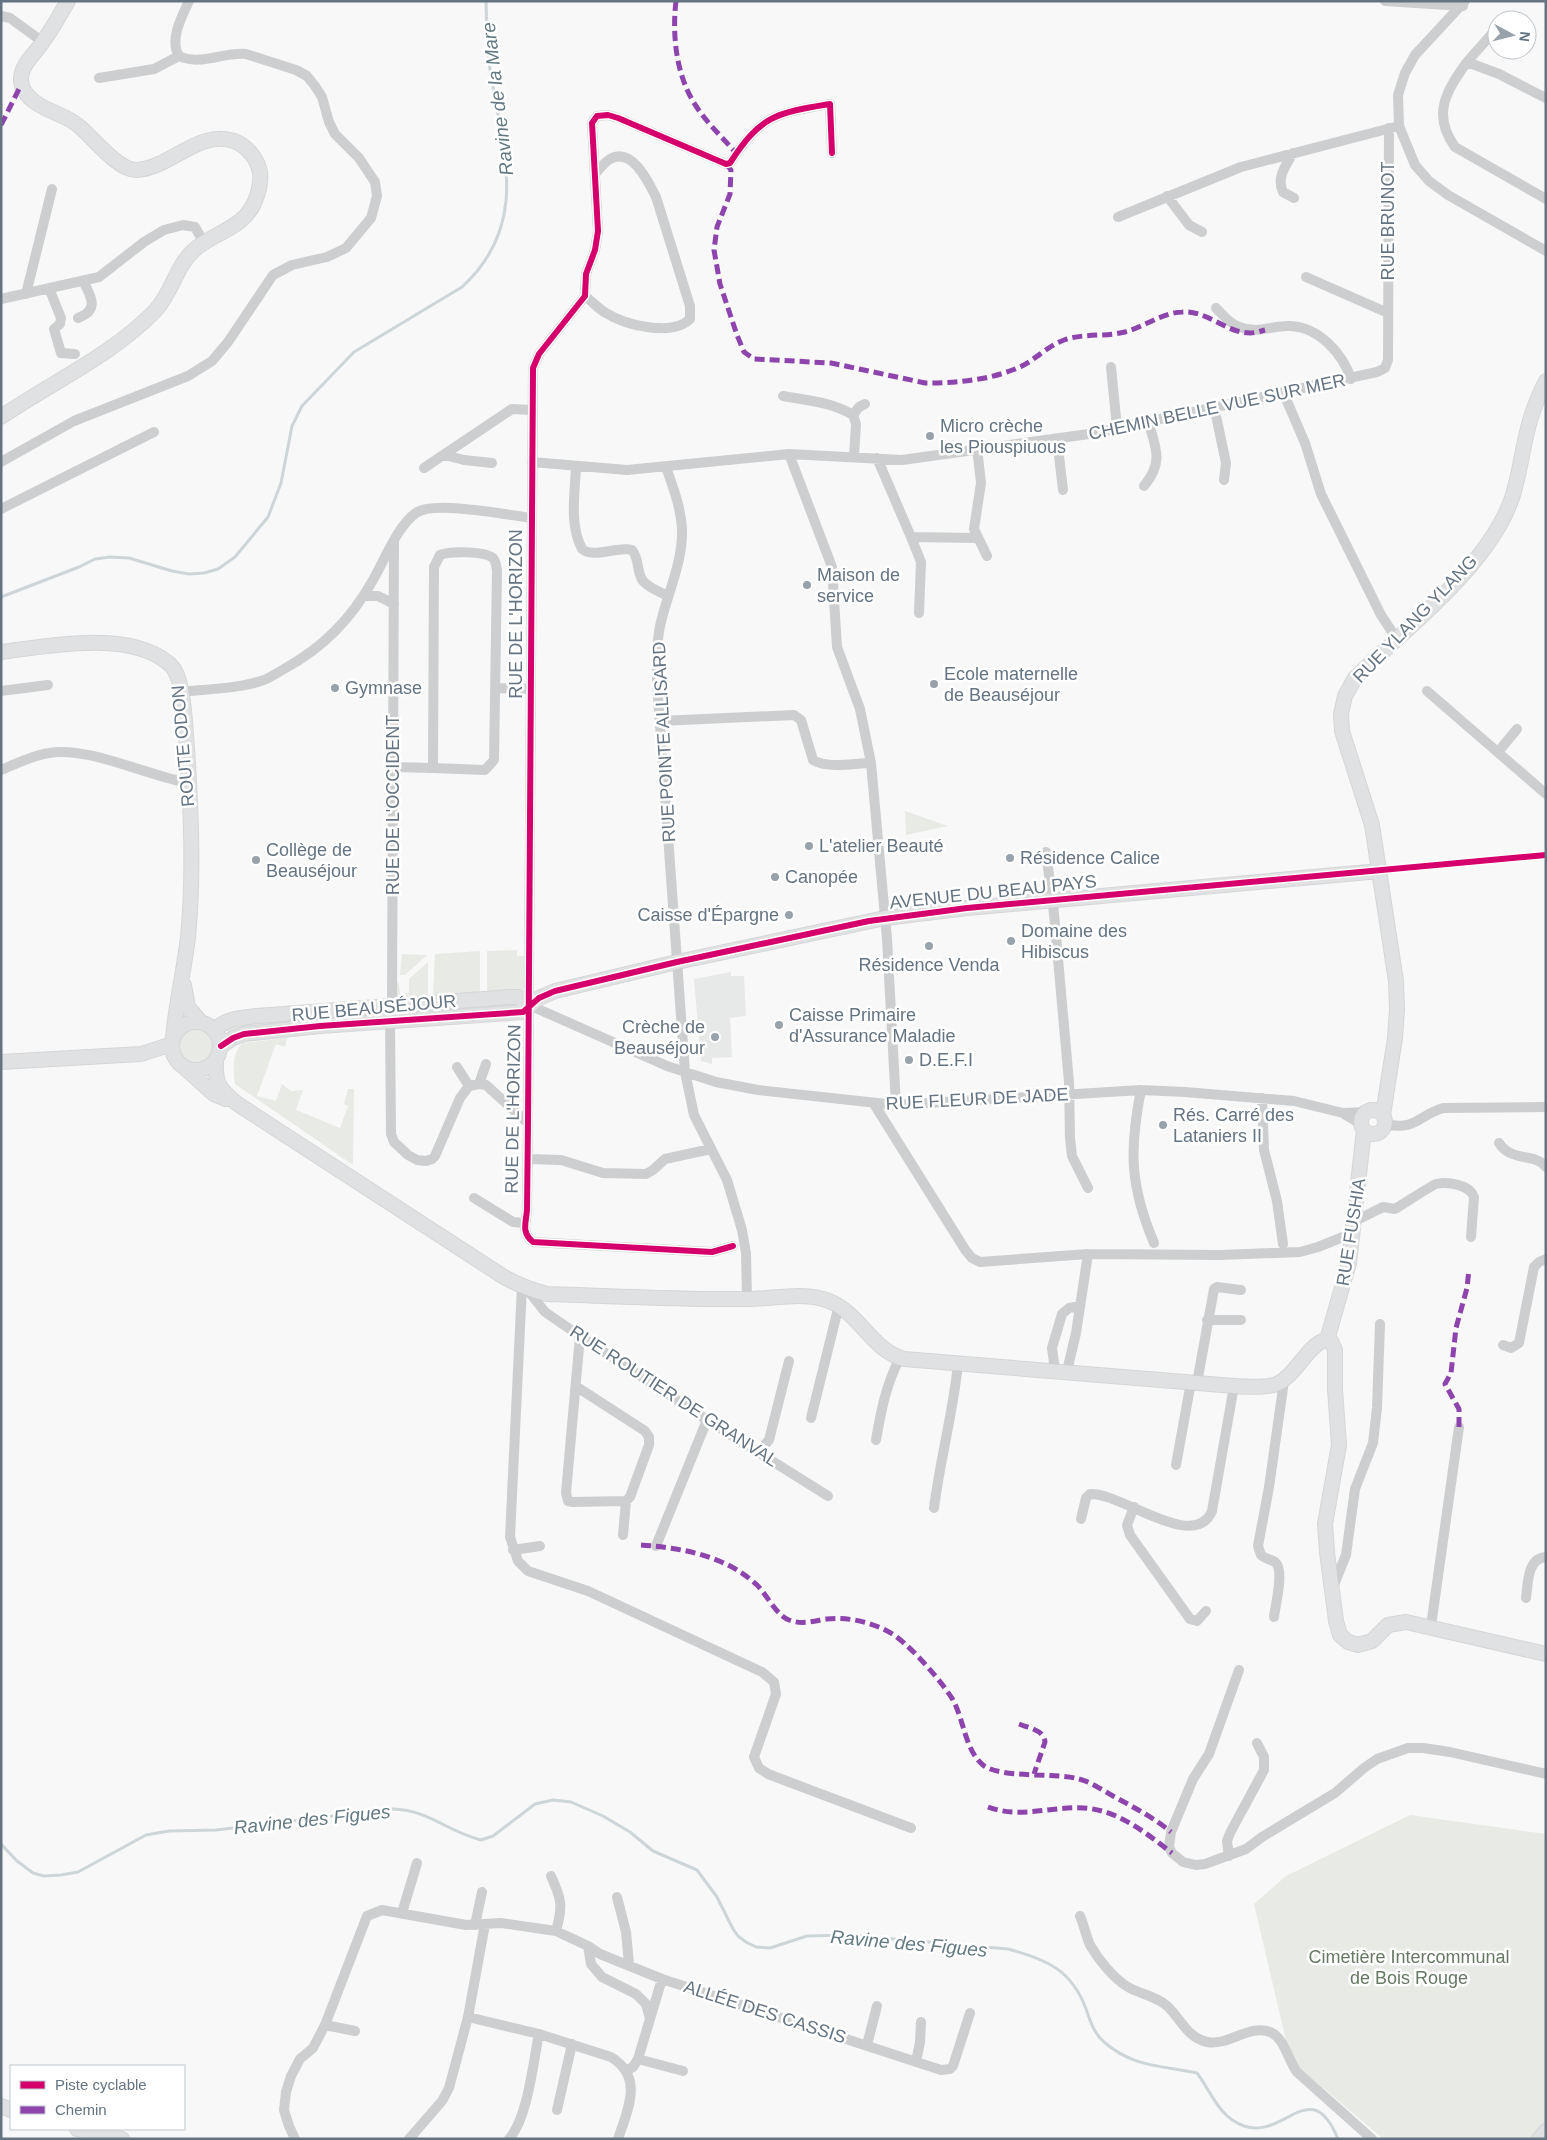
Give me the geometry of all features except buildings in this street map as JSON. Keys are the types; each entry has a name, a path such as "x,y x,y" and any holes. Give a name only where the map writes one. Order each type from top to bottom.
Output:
{"street":[{"path":"1,417 37,392 87,364 135,328 162,301 190,254 243,220 253,208 259,193 260,178 255,159 240,144 222,139 206,141 146,169 131,170 124,166 80,126 65,116 41,106 25,92 21,85 24,67 43,42 68,1"},
{"path":"1,462 74,421 188,376 212,361 228,342 273,275 292,264 327,258 346,248 371,218 377,196 374,182 359,158 335,134 329,122 322,97 307,76 296,70 246,54 238,53 196,61 179,56 176,51 177,33 189,1"},
{"path":"1385,1 1464,4"},
{"name":"RUE BRUNOT","path":"1388,360 1394,127 1398,95 1405,73 1414,55 1442,24 1464,4"},
{"path":"1,16 10,18 43,42"},
{"path":"1487,39 1467,62 1449,87 1444,99 1444,127 1448,138 1463,153 1546,199"},
{"path":"100,78 154,69 179,56"},
{"path":"1467,62 1499,74 1546,98"},
{"path":"596,172 609,160 623,157 630,159 650,184 656,197 687,297 690,319 680,325 662,328 643,327 605,313 585,296 586,274 598,239 592,123 597,116 608,115 726,164 730,163 742,142 757,127 774,117 792,110 830,104 832,153"},
{"path":"1118,217 1241,167 1394,127 1415,165 1429,181 1448,195 1546,251"},
{"path":"1293,152 1282,174 1280,183 1283,192 1294,198"},
{"path":"26,294 52,189"},
{"path":"1167,196 1189,225 1202,232"},
{"path":"1,299 99,277 144,242 173,226 188,225 195,227 204,244"},
{"name":"RUE BRUNOT","path":"1306,277 1388,313"},
{"path":"78,318 89,311 92,304 91,296 83,281"},
{"path":"49,288 61,318 60,324 54,329 61,353 75,354"},
{"name":"RUE DE L'HORIZON","path":"474,1198 513,1222 524,1223 527,1210 528,1159 533,376 535,361 585,296"},
{"path":"1216,308 1235,325 1243,328 1265,330 1289,325 1309,331 1326,341 1340,355 1351,379"},
{"name":"CHEMIN BELLE VUE SUR MER","path":"532,462 627,470 789,454 902,460 978,448 1057,439 1117,428 1214,406 1351,379 1385,368 1388,360"},
{"path":"1111,367 1117,428"},
{"name":"RUE YLANG YLANG","path":"1372,1121 1389,1073 1396,1019 1396,981 1372,824 1342,731 1345,696 1354,678 1454,585 1473,563 1494,533 1512,499 1534,407 1546,381"},
{"path":"1283,392 1305,443 1324,501 1377,608 1396,638"},
{"path":"783,396 808,400 846,410 853,415 856,424 854,456"},
{"path":"853,415 859,407 866,404"},
{"path":"1214,406 1226,463 1224,480"},
{"path":"424,468 509,411 533,410"},
{"path":"1144,486 1151,478 1157,462 1148,421"},
{"path":"1,509 154,432"},
{"path":"1057,439 1063,490"},
{"path":"978,448 981,483 974,521 977,538 987,556"},
{"path":"789,454 832,567 837,647 860,709 872,763 885,918 896,1106"},
{"path":"445,455 464,460 492,463"},
{"path":"877,458 921,562 919,613"},
{"path":"576,466 574,531 582,549 590,553 625,548 632,550 636,555 639,572 644,582 668,596"},
{"name":"RUE POINTE ALLISARD","path":"666,467 680,511 682,534 681,552 658,640 660,721 685,1072 694,1115 727,1180 745,1240 747,1299"},
{"path":"181,692 244,685 265,680 309,655 332,635 364,596 400,532 416,512 430,508 446,507 531,518"},
{"path":"911,537 977,538"},
{"name":"RUE DE L'OCCIDENT","path":"392,1006 394,542"},
{"path":"394,767 485,770 491,765 495,753 496,563 492,558 482,553 446,553 440,555 434,567 433,768"},
{"path":"364,596 378,596 394,604"},
{"name":"ROUTE ODON","path":"1,652 74,643 99,642 129,646 153,654 166,661 177,675 181,692 189,783 190,908 173,1041"},
{"path":"1,691 48,685"},
{"path":"495,688 531,689"},
{"path":"1427,691 1546,794"},
{"path":"660,721 792,714 801,720 813,760 826,764 872,763"},
{"path":"1498,752 1517,729"},
{"path":"1,770 48,753 65,752 85,754 189,783"},
{"path":"1046,852 1053,900 1069,1094 1072,1156 1088,1188"},
{"name":"AVENUE DU BEAU PAYS","path":"529,1005 550,992 677,962 885,918 1053,900 1380,871"},
{"name":"ROUTE ODON","path":"183,974 188,1007 201,1022"},
{"name":"RUE BEAUSÉJOUR","path":"215,1030 220,1024 228,1020 256,1016 511,997 525,1000 529,1005 523,1012 390,1020 244,1034 233,1038 221,1046"},
{"name":"RUE FLEUR DE JADE","path":"529,1005 685,1072 716,1082 758,1090 896,1106 1141,1090 1185,1092 1294,1101 1372,1121"},
{"path":"390,1020 391,1134 399,1148 417,1160 426,1161 435,1156 460,1098 474,1085 486,1064"},
{"path":"201,1022 215,1030 221,1046 216,1061 217,1081 220,1089 236,1103 214,1094 182,1066 172,1051 173,1041 181,1026 201,1022"},
{"path":"141,1054 173,1041"},
{"path":"1,1062 141,1054 167,1058 194,1071 210,1067 216,1061"},
{"path":"457,1067 474,1085 492,1090 528,1123"},
{"path":"1141,1090 1133,1141 1133,1167 1136,1192 1154,1243"},
{"path":"1262,1098 1264,1150 1277,1201 1283,1244"},
{"name":"RUE ROUTIER DE GRANVAL","path":"236,1103 496,1271 524,1287 547,1294 747,1299 813,1297 839,1305 883,1348 900,1358 918,1362 1061,1371 1234,1386 1264,1386 1284,1381"},
{"path":"874,1104 972,1258 980,1262 990,1263 1088,1254 1220,1255 1300,1252 1354,1227 1383,1206 1395,1209 1437,1183 1462,1186 1472,1192 1474,1197 1471,1237"},
{"path":"1372,1121 1404,1127 1415,1124 1435,1110 1443,1108 1546,1107"},
{"name":"RUE FUSHIA","path":"1328,1340 1347,1275 1363,1152 1372,1121"},
{"path":"1499,1143 1506,1152 1540,1162 1546,1167"},
{"path":"528,1159 561,1160 603,1173 646,1174 665,1159 711,1149"},
{"path":"524,1223 528,1237 533,1242 712,1252 733,1246"},
{"path":"1061,1371 1076,1333 1088,1254"},
{"path":"1503,1345 1510,1348 1519,1343 1534,1268 1539,1262 1546,1259"},
{"path":"524,1287 510,1537 518,1561 528,1571 588,1592 727,1654 768,1676 774,1682 776,1694 754,1757 759,1768 768,1774 911,1828"},
{"name":"RUE ROUTIER DE GRANVAL","path":"524,1287 545,1312 707,1420 828,1496"},
{"path":"1176,1465 1215,1288 1242,1290"},
{"path":"811,1418 839,1305"},
{"path":"1061,1371 1051,1355 1052,1348 1062,1314 1069,1308 1080,1306"},
{"path":"1207,1320 1241,1320"},
{"path":"1333,1587 1346,1555 1355,1489 1374,1442 1380,1324"},
{"path":"577,1387 645,1431 649,1437 649,1445 630,1498 626,1501 573,1502 568,1500 566,1493 577,1387 580,1336"},
{"path":"1274,1617 1279,1567 1276,1563 1261,1555 1258,1546 1269,1486 1284,1381 1318,1344 1328,1340 1331,1341 1335,1350 1335,1389 1339,1445 1325,1524 1336,1621 1340,1635 1348,1642 1358,1645 1365,1644 1393,1623 1406,1622 1431,1626 1546,1654"},
{"path":"876,1440 880,1412 890,1377 900,1358"},
{"path":"758,1452 769,1440 788,1362"},
{"path":"934,1508 941,1458 955,1399 958,1364"},
{"path":"1081,1520 1086,1498 1090,1494 1104,1496 1182,1526 1200,1525 1208,1520 1212,1511 1234,1386"},
{"path":"656,1546 707,1420"},
{"path":"1431,1626 1459,1427"},
{"path":"623,1535 626,1501"},
{"path":"1134,1507 1127,1525 1130,1535 1190,1619 1197,1621 1206,1611"},
{"path":"513,1550 540,1546"},
{"path":"1526,1598 1533,1564 1539,1558 1546,1557"},
{"path":"1239,1670 1209,1754 1193,1779 1169,1839 1172,1853 1183,1862 1205,1864 1246,1849 1262,1837 1320,1803 1377,1759 1408,1748 1450,1752 1546,1774"},
{"path":"1229,1856 1228,1841 1230,1833 1264,1770 1264,1757 1257,1744"},
{"path":"402,1913 417,1863"},
{"path":"551,1876 562,1905 556,1932"},
{"path":"409,2139 442,2101 449,2088 468,2017 480,1925 482,1892"},
{"path":"617,1897 626,1932 629,1964"},
{"name":"ALLÉE DES CASSIS","path":"295,2139 284,2110 286,2092 296,2064 300,2058 313,2048 325,2025 367,1916 382,1910 480,1925 501,1923 556,1932 588,1946 600,1954 629,1964 662,1979 941,2070 950,2069 955,2060 970,2013"},
{"path":"1080,1916 1090,1945 1100,1959 1127,1987 1164,2004 1174,2013 1190,2034 1207,2042 1230,2040 1262,2030 1278,2037 1290,2063 1298,2072 1372,2139"},
{"path":"588,1946 591,1964 602,1977 636,1994 646,2004 650,2019"},
{"name":"ALLÉE DES CASSIS","path":"627,2070 633,2067 638,2059 662,1979"},
{"name":"ALLÉE DES CASSIS","path":"867,2045 877,2006"},
{"path":"468,2017 572,2044 611,2057 627,2070 632,2085 618,2139"},
{"path":"916,2062 921,2022"},
{"path":"325,2025 355,2031"},
{"path":"509,2139 522,2116 539,2034"},
{"path":"557,2110 572,2044"},
{"path":"638,2059 684,2071"},
{"path":"82,2130 122,2139"},
{"path":"1539,2139 1546,2131"}],"shaded area":[{"name":"Crèche de Beauséjour","path":"731,972 731,976 744,976 746,1016 730,1018 732,1057 712,1058 712,1064 701,1061 694,979"}],"green space":[{"path":"905,811 948,826 906,835"},
{"path":"517,950 517,956 524,956 523,992 487,993 487,951"},
{"path":"480,951 480,990 476,995 436,997 433,994 435,954"},
{"path":"402,954 427,955 405,975 400,975"},
{"path":"428,962 428,997 400,1000 396,996 396,981 399,984 400,994 409,993 409,979"},
{"path":"473,1006 473,1010 323,1020 323,1017"},
{"path":"296,1019 296,1022 230,1032 225,1030 228,1025"},
{"path":"196,1027 210,1032 215,1046 210,1060 196,1065 182,1060 177,1046 182,1032"},
{"path":"287,1038 285,1047 276,1044 257,1096 276,1101 282,1084 291,1091 303,1090 296,1110 340,1128 348,1106 344,1104 348,1089 354,1089 353,1165 235,1084 235,1057 242,1043"},
{"name":"Cimetière Intercommunal de Bois Rouge","path":"1410,1815 1546,1834 1546,2121 1530,2139 1385,2139 1302,2070 1293,2058 1287,2045 1254,1904 1286,1876"}],"waterway":[{"name":"Ravine de la Mare","path":"1,597 95,559 110,557 129,558 189,574 204,573 218,569 235,557 268,517 281,483 292,426 302,406 354,352 462,287 484,262 498,236 505,208 507,180 489,62 486,1"},
{"name":"Ravine des Figues","path":"1,1844 17,1861 33,1873 44,1876 61,1875 78,1872 146,1835 169,1831 216,1830 393,1809 417,1813 458,1832 481,1840 493,1836 535,1804 553,1800 571,1802 603,1816 630,1832 653,1851 697,1870 717,1897 738,1936 756,1947 770,1948 807,1936 848,1935 1008,1949 1022,1953 1046,1962 1065,1976 1080,1996 1095,2031 1104,2042 1126,2057 1137,2061 1197,2073 1216,2103 1235,2122 1244,2126 1259,2128 1272,2125 1296,2113 1307,2110 1318,2111 1328,2120 1338,2139"}],"marked path":[{"path":"676,1 675,41 684,82 700,112 736,153"},
{"path":"1,125 21,85"},
{"path":"726,164 731,170 730,194 717,227 714,250 720,284 737,335 744,352 754,359 831,363 925,383 950,382 975,380 999,375 1022,366 1053,345 1064,340 1079,336 1125,332 1174,313 1191,312 1200,314 1241,332 1252,333 1265,330"},
{"path":"1459,1427 1459,1409 1445,1384 1451,1373 1456,1328 1467,1288 1469,1269"},
{"path":"641,1545 688,1551 718,1560 732,1567 757,1585 776,1610 789,1620 803,1622 836,1618 854,1620 873,1625 891,1633 905,1643 920,1658 953,1700 968,1743 977,1759 983,1765 991,1769 1015,1774 1068,1777 1083,1780 1143,1812 1171,1832"},
{"path":"1019,1724 1039,1732 1044,1738 1045,1742 1034,1774"},
{"path":"988,1807 1012,1812 1072,1808 1096,1810 1108,1813 1131,1824 1172,1853"}],"cycle path":[{"path":"733,1246 712,1252 533,1242 526,1231 533,368 539,354 585,296 586,274 595,250 598,231 592,123 597,116 608,115 618,118 726,164 730,163 751,135 771,119 796,110 830,104 832,153"},
{"path":"221,1046 233,1038 244,1034 320,1026 523,1012 539,998 555,991 677,962 869,921 967,908 1546,855"}],"place":[{"name":"Micro crèche les Piouspiuous","path":"930,436"},
{"name":"Maison de service","path":"807,585"},
{"name":"Ecole maternelle de Beauséjour","path":"934,684"},
{"name":"Gymnase","path":"335,688"},
{"name":"L'atelier Beauté","path":"809,846"},
{"name":"Résidence Calice","path":"1010,858"},
{"name":"Collège de Beauséjour","path":"256,860"},
{"name":"Canopée","path":"775,877"},
{"name":"Caisse d'Épargne","path":"789,915"},
{"name":"Domaine des Hibiscus","path":"1011,941"},
{"name":"Résidence Venda","path":"929,946"},
{"name":"Caisse Primaire d'Assurance Maladie","path":"779,1025"},
{"name":"Crèche de Beauséjour","path":"715,1037"},
{"name":"D.E.F.I","path":"909,1060"},
{"name":"Rés. Carré des Lataniers II","path":"1163,1125"}]}
